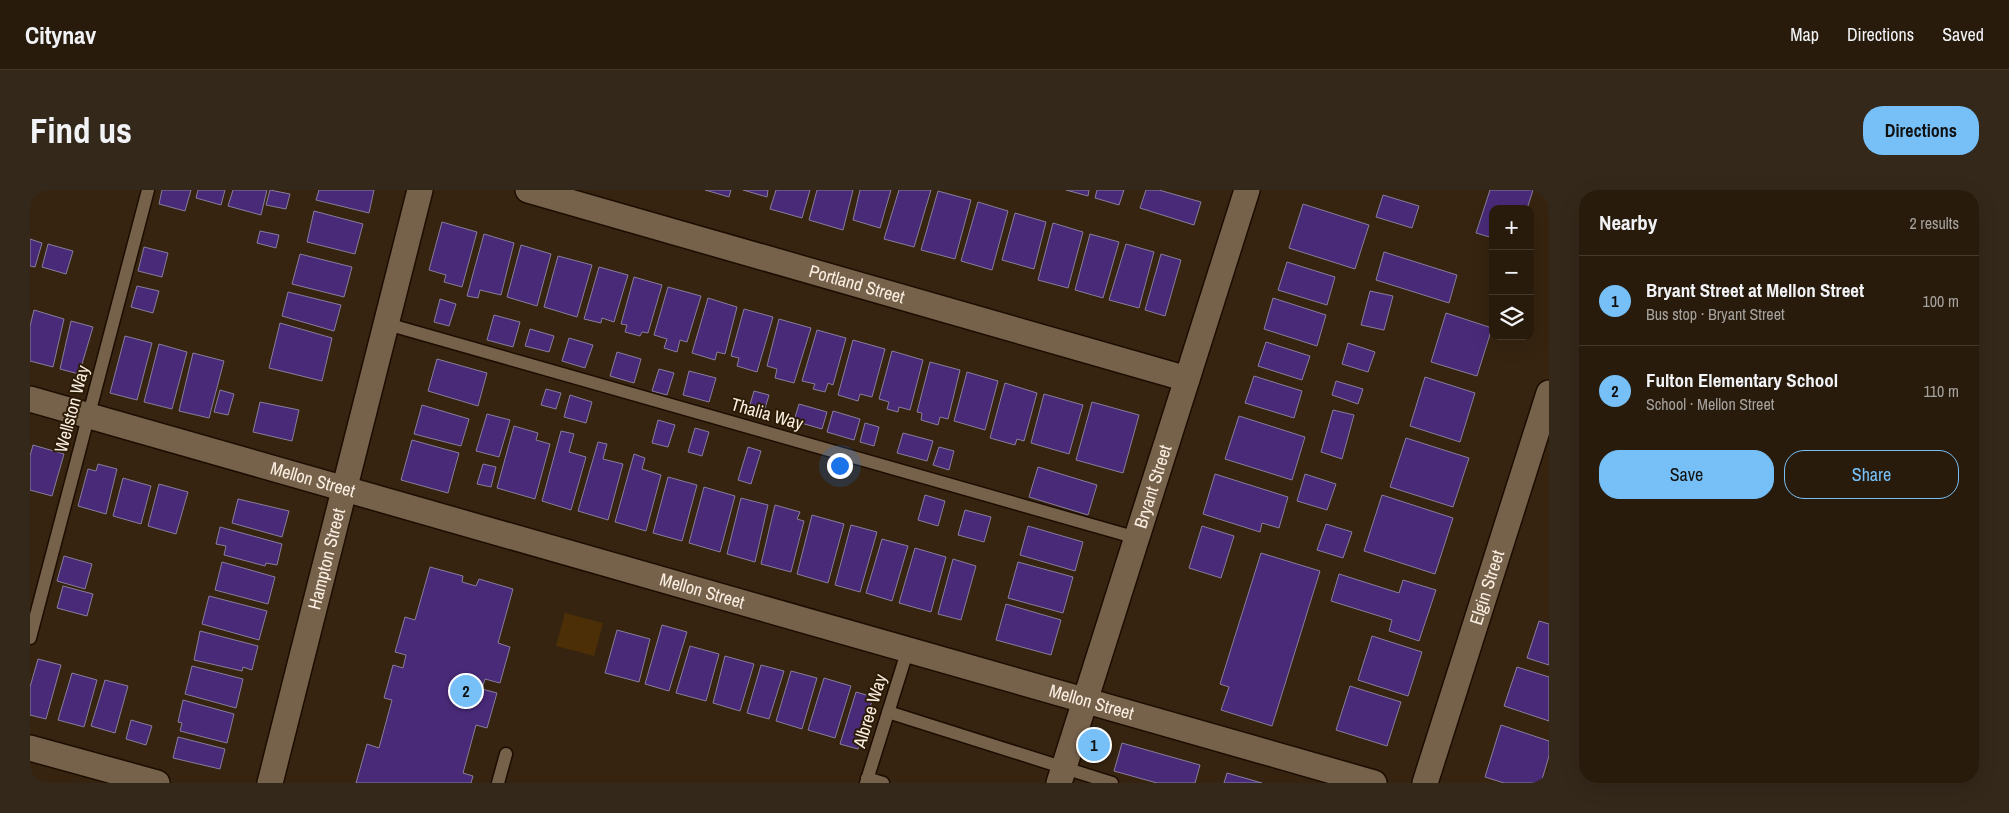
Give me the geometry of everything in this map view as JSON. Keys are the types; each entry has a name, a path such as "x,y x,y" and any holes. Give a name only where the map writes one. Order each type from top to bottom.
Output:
{"street":[{"name":"Hampton Street","path":"270,783 420,190"},
{"name":"Portland Street","path":"528,190 1187,379"},
{"name":"Bryant Street","path":"1062,775 1247,190"},
{"name":"Elgin Street","path":"1425,783 1549,393"},
{"name":"Mellon Street","path":"30,400 1374,783"},
{"path":"30,748 156,783"}],"lane":[{"name":"Wellston Way","path":"30,638 148,190"},
{"name":"Thalia Way","path":"387,324 1137,538"},
{"name":"Albree Way","path":"866,780 908,649"},
{"path":"888,712 1062,775 1112,783"},
{"path":"498,783 506,754"},
{"path":"866,780 883,783"}],"shaded area":[{"path":"565,613 603,623 594,656 556,646"}],"building":[{"path":"162,190 191,190 185,211 159,204"},
{"path":"198,190 225,190 221,205 196,198"},
{"path":"233,190 267,190 261,215 228,206"},
{"path":"270,190 290,194 286,209 266,205"},
{"path":"319,190 374,190 369,213 316,200"},
{"path":"705,190 731,190 729,197"},
{"path":"743,190 768,190 767,197"},
{"path":"776,190 810,190 802,218 770,209"},
{"path":"817,190 853,190 843,230 809,220"},
{"path":"860,190 891,190 880,228 853,220"},
{"path":"899,190 931,190 914,247 884,239"},
{"path":"1066,190 1089,190 1088,196"},
{"path":"1097,190 1124,190 1119,205 1095,198"},
{"path":"1146,190 1159,190 1201,202 1194,225 1140,208"},
{"path":"1490,190 1533,190 1528,205 1489,205 1489,237 1476,233"},
{"path":"938,191 971,200 955,259 921,250"},
{"path":"1383,195 1419,206 1412,228 1376,217"},
{"path":"978,202 1008,211 992,270 961,261"},
{"path":"1303,204 1369,225 1355,269 1289,248"},
{"path":"314,211 363,224 355,254 307,242"},
{"path":"1015,213 1046,222 1034,269 1002,260"},
{"path":"442,222 477,232 462,287 444,282 446,275 429,270"},
{"path":"1053,223 1083,232 1068,288 1038,280"},
{"path":"260,231 279,235 276,248 257,243"},
{"path":"484,234 514,243 501,295 480,290 478,298 467,296"},
{"path":"1090,234 1119,242 1103,298 1075,290"},
{"path":"30,239 42,243 35,267 30,266"},
{"path":"48,244 73,251 66,274 42,267"},
{"path":"1126,244 1154,252 1139,308 1109,300"},
{"path":"521,245 551,254 537,306 507,297"},
{"path":"144,247 168,253 162,277 138,271"},
{"path":"1384,252 1457,275 1449,303 1376,280"},
{"path":"300,254 352,267 344,297 292,284"},
{"path":"1161,254 1181,260 1165,316 1145,310"},
{"path":"558,256 592,265 577,317 544,307"},
{"path":"1287,262 1335,277 1327,305 1278,290"},
{"path":"599,267 628,275 614,322 602,318 601,323 584,319"},
{"path":"634,277 662,285 648,333 642,332 640,336 625,332 627,325 621,324"},
{"path":"137,286 159,291 153,313 131,307"},
{"path":"668,287 701,296 687,342 680,340 677,352 664,348 667,339 654,335"},
{"path":"1370,291 1393,296 1384,330 1361,325"},
{"path":"288,292 341,305 334,331 282,316"},
{"path":"708,298 737,307 725,354 717,352 715,360 692,353"},
{"path":"1273,298 1326,315 1317,346 1264,329"},
{"path":"440,299 456,304 449,326 434,322"},
{"path":"744,309 773,317 757,372 737,366 739,358 731,356"},
{"path":"34,310 64,319 53,367 30,361 30,326"},
{"path":"1446,313 1489,327 1489,338 1477,376 1431,362"},
{"path":"494,315 520,322 513,347 487,340"},
{"path":"779,319 811,328 794,383 775,378 777,369 767,366"},
{"path":"71,321 93,327 79,374 60,369"},
{"path":"280,323 332,338 322,381 269,368"},
{"path":"530,329 554,336 549,352 525,346"},
{"path":"817,330 846,338 833,385 828,383 825,392 813,389 815,384 802,381"},
{"path":"125,336 152,343 137,400 110,393"},
{"path":"569,338 593,345 585,368 562,361"},
{"path":"853,340 885,349 872,397 860,394 858,401 838,395"},
{"path":"1266,342 1310,356 1302,380 1258,366"},
{"path":"1348,343 1375,352 1368,372 1342,364"},
{"path":"159,344 187,352 172,409 144,402"},
{"path":"892,351 923,360 910,410 899,407 898,412 887,409 889,402 879,399"},
{"path":"617,352 641,359 634,383 610,376"},
{"path":"193,353 224,361 209,418 179,411"},
{"path":"437,359 487,373 478,406 428,391"},
{"path":"930,362 960,370 948,419 940,417 938,425 921,420 922,413 917,412"},
{"path":"659,369 674,373 667,395 652,391"},
{"path":"689,371 716,378 709,402 683,395"},
{"path":"967,372 998,381 985,430 954,421"},
{"path":"1254,376 1302,391 1294,418 1245,403"},
{"path":"1425,377 1475,393 1460,442 1410,426"},
{"path":"1336,381 1363,389 1358,404 1332,395"},
{"path":"1005,383 1037,393 1024,441 1017,439 1015,445 990,438"},
{"path":"546,389 561,393 556,409 541,405"},
{"path":"220,390 234,394 228,415 214,412"},
{"path":"754,391 769,395 762,418 747,415"},
{"path":"1044,394 1083,405 1069,454 1031,443"},
{"path":"570,395 592,402 586,423 564,417"},
{"path":"260,402 299,410 292,441 253,432"},
{"path":"1092,402 1139,415 1123,473 1076,460"},
{"path":"799,404 827,412 822,429 794,421"},
{"path":"422,405 469,419 461,446 414,434"},
{"path":"1333,410 1354,415 1342,459 1321,452"},
{"path":"833,411 860,419 854,440 827,432"},
{"path":"487,414 510,420 499,457 476,451"},
{"path":"1239,416 1305,437 1292,480 1225,459"},
{"path":"658,420 675,425 668,447 652,443"},
{"path":"865,423 879,427 874,446 860,442"},
{"path":"514,426 538,433 536,440 550,444 535,499 497,488"},
{"path":"695,428 709,432 702,456 688,452"},
{"path":"561,431 574,434 569,452 586,457 571,510 542,501"},
{"path":"903,433 933,441 927,461 897,453"},
{"path":"1406,438 1469,458 1453,507 1390,487"},
{"path":"412,440 459,453 448,493 401,480"},
{"path":"598,442 607,444 603,459 623,464 608,520 578,511"},
{"path":"33,445 64,454 52,496 30,490 30,456"},
{"path":"748,447 761,451 751,484 738,480"},
{"path":"939,447 954,451 949,470 933,465"},
{"path":"634,454 645,458 642,469 661,475 646,531 615,522"},
{"path":"98,464 117,469 106,514 78,506 88,469 96,471"},
{"path":"483,464 496,467 491,487 477,484"},
{"path":"1038,467 1097,485 1088,515 1029,497"},
{"path":"1215,474 1288,497 1279,528 1262,523 1260,532 1203,514"},
{"path":"1305,474 1336,484 1327,510 1297,501"},
{"path":"668,477 697,485 682,541 653,533"},
{"path":"123,478 151,486 141,524 113,516"},
{"path":"159,484 188,492 176,534 148,526"},
{"path":"704,487 735,496 720,552 689,543"},
{"path":"925,495 945,501 938,526 918,520"},
{"path":"1382,495 1453,518 1435,574 1364,551"},
{"path":"741,498 768,505 755,562 727,554"},
{"path":"238,499 289,511 282,537 232,523"},
{"path":"775,505 800,512 797,519 804,521 791,572 761,564"},
{"path":"965,510 991,517 984,542 958,535"},
{"path":"812,515 844,524 828,583 797,574"},
{"path":"1326,524 1352,532 1343,558 1317,550"},
{"path":"851,525 877,532 860,592 835,585"},
{"path":"1028,526 1083,542 1075,571 1020,555"},
{"path":"1202,526 1234,536 1221,578 1189,568"},
{"path":"220,527 282,544 277,565 266,563 265,566 224,555 226,546 216,544"},
{"path":"882,539 908,546 892,601 866,593"},
{"path":"915,548 946,557 931,612 899,603"},
{"path":"1261,553 1320,571 1272,726 1221,710 1229,687 1220,684"},
{"path":"64,556 92,564 85,589 57,581"},
{"path":"953,559 976,566 961,620 938,614"},
{"path":"222,562 275,577 268,604 215,590"},
{"path":"1018,562 1073,577 1063,613 1008,598"},
{"path":"430,567 463,576 462,582 476,586 479,579 513,589 498,643 510,647 500,683 485,679 482,689 497,693 487,728 476,725 463,773 473,776 471,783 356,783 367,744 379,748 392,700 384,698 393,665 403,668 406,655 395,652 405,617 415,620"},
{"path":"1339,574 1399,593 1403,580 1436,590 1419,641 1389,631 1392,620 1331,601"},
{"path":"63,586 93,594 87,616 57,608"},
{"path":"209,596 267,611 259,640 202,624"},
{"path":"1006,604 1061,620 1051,655 996,640"},
{"path":"1539,621 1549,624 1549,665 1527,658"},
{"path":"662,625 687,632 669,691 645,684"},
{"path":"617,630 650,639 639,682 605,673"},
{"path":"200,631 258,646 252,670 243,667 242,671 194,660"},
{"path":"1372,636 1422,652 1408,696 1358,680"},
{"path":"690,646 719,654 706,701 676,693"},
{"path":"725,656 754,664 740,711 713,703"},
{"path":"38,659 61,665 46,719 30,715 30,687"},
{"path":"761,665 784,671 769,719 747,713"},
{"path":"192,666 243,679 236,708 185,694"},
{"path":"1517,667 1549,677 1549,721 1504,706"},
{"path":"791,671 817,678 802,729 776,721"},
{"path":"72,673 97,680 84,727 58,720"},
{"path":"824,678 851,686 835,738 808,730"},
{"path":"105,680 128,686 115,733 91,726"},
{"path":"1350,686 1401,702 1387,746 1336,730"},
{"path":"856,692 873,697 858,749 840,744"},
{"path":"183,700 234,714 227,743 180,731 182,723 178,722"},
{"path":"131,720 152,726 146,745 126,739"},
{"path":"1501,725 1549,741 1549,756 1541,783 1504,783 1485,777"},
{"path":"178,737 225,749 220,769 173,758"},
{"path":"1122,743 1200,765 1195,783 1157,783 1114,771"},
{"path":"1227,773 1262,783 1224,783"}],"place":[{"name":"Fulton Elementary School","path":"466,691"},
{"name":"Bryant Street at Mellon Street","path":"1094,745"}]}
